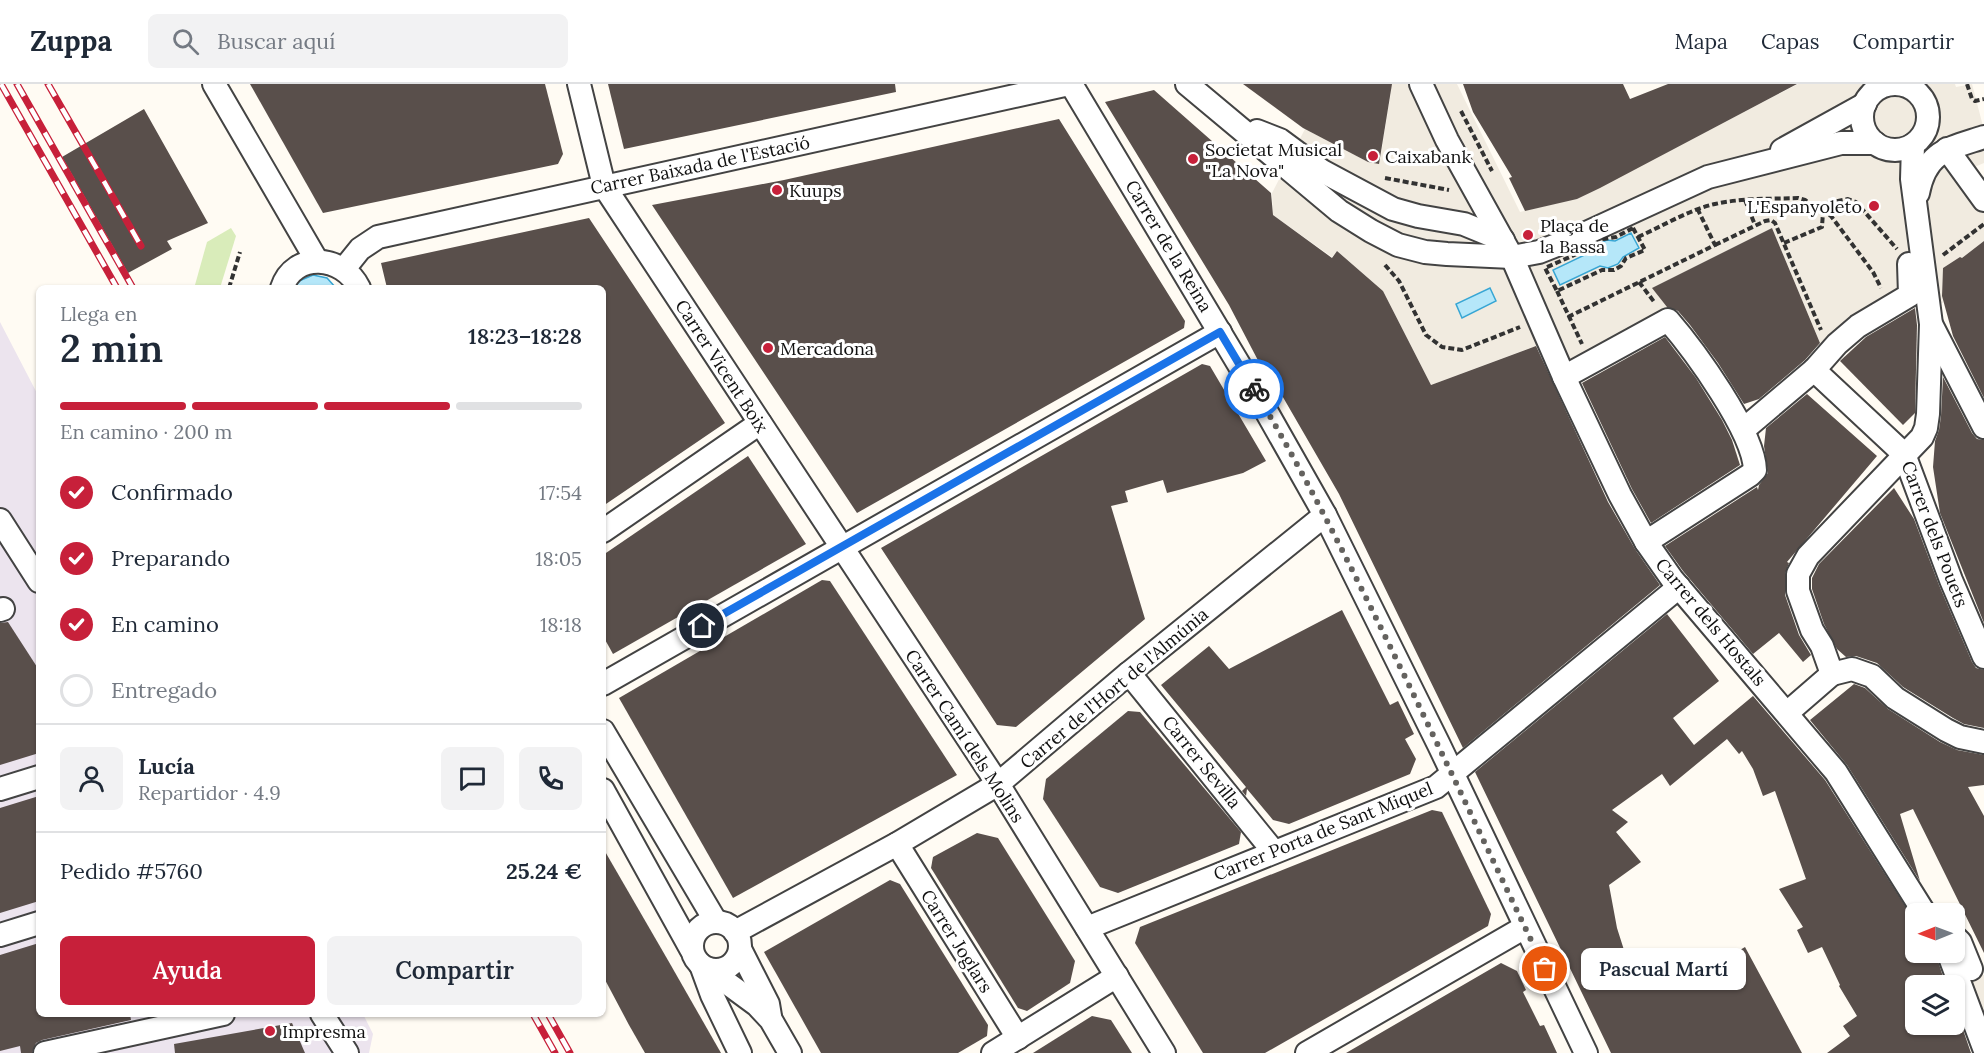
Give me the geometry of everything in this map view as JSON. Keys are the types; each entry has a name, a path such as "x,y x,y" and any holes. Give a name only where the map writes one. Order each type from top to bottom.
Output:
{"street":[{"path":"214,84 317,261"},
{"name":"Carrer Vicent Boix","path":"579,84 604,186 840,547"},
{"name":"Carrer Baixada de l'Estació","path":"344,269 360,249 378,237 1016,90 1070,84"},
{"name":"Carrer de la Reina","path":"1070,84 1220,332 1325,515 1452,772 1586,1053"},
{"path":"1187,84 1339,211 1371,231 1398,244 1425,252 1558,246 1708,177 1841,143 1875,143 1892,150 1923,142 1965,143"},
{"path":"1421,84 1447,140 1508,248"},
{"path":"1750,167 1864,104 1876,90 1894,84 1903,85 1921,97 1939,133 1948,139 1965,143"},
{"path":"1864,104 1862,123 1865,132 1875,143"},
{"path":"1926,108 1928,118 1925,129 1914,144 1912,178 1931,324 1984,427"},
{"path":"1232,120 1280,140 1322,171 1393,208 1418,216 1464,224 1508,248"},
{"path":"1965,143 1984,200"},
{"path":"1915,209 1925,169 1936,156 1965,143"},
{"name":"Carrer dels Hostals","path":"1508,248 1564,377 1620,495 1646,542 1678,587 1836,772 1918,903"},
{"path":"284,285 292,272 303,265 317,261 332,263 344,269 357,285"},
{"path":"1743,430 1814,370 1837,344 1858,326 1910,295 1909,263"},
{"path":"1564,377 1668,320 1711,377 1743,430 1754,457 1755,470 1750,476 1646,542"},
{"name":"Carrer dels Pouets","path":"1931,324 1926,428 1922,437 1904,454 1951,580 1984,657"},
{"path":"606,682 1220,332"},
{"path":"1814,370 1904,454 1808,556 1800,568 1797,580 1798,591 1812,630 1822,646 1832,674"},
{"path":"606,529 760,423"},
{"name":"Carrer de l'Hort de l'Almúnia","path":"730,935 897,844 998,784 1129,673 1325,515"},
{"path":"0,520 36,576"},
{"name":"Carrer Camí dels Molins","path":"840,547 998,784 1164,1053"},
{"name":"Carrer Porta de Sant Miquel","path":"1087,928 1436,787 1678,587"},
{"path":"1787,712 1832,674 1852,669 1872,676 1895,698 1946,730 1960,737 1984,742"},
{"name":"Carrer Sevilla","path":"1129,673 1274,852"},
{"path":"606,736 730,935 768,1004 771,1020"},
{"path":"0,789 36,778"},
{"path":"606,795 700,961 757,1005 771,1020 790,1053"},
{"name":"Carrer Joglars","path":"897,844 1018,1038"},
{"path":"730,935 708,923 701,927 692,940 716,1006 740,1053"},
{"path":"0,934 36,924"},
{"path":"1306,1053 1525,927"},
{"path":"700,961 714,970 728,967 734,962 730,935"},
{"path":"1965,952 1984,1005"},
{"path":"1952,963 1984,1048"},
{"path":"993,1053 1117,976"},
{"path":"45,1053 209,1017"},
{"path":"324,1017 347,1053"}],"path":[{"path":"1967,84 1972,99 1975,101 1984,99"},
{"path":"1456,104 1493,172"},
{"path":"1382,177 1447,190 1475,190"},
{"path":"1638,237 1713,205 1744,200 1798,198 1831,216 1873,272 1890,306"},
{"path":"1744,200 1755,225"},
{"path":"1784,243 1822,227 1823,212 1827,203 1852,200 1909,263"},
{"path":"1698,210 1715,245"},
{"path":"1568,317 1755,225 1771,220 1775,223 1784,243 1830,352"},
{"path":"1939,258 1984,224"},
{"path":"1557,291 1602,270 1609,271 1621,266 1626,258 1645,250 1633,228 1616,237 1603,237 1590,248 1545,268 1591,362"},
{"path":"230,285 240,252"},
{"path":"1377,257 1399,281 1426,335 1442,347 1462,350 1521,326 1517,317"}],"shaded area":[{"name":"Plaça de la Bassa","path":"1390,84 1457,84 1520,212 1579,198 1798,84 1955,84 1956,87 1972,84 1984,130 1984,163 1972,168 1984,184 1984,241 1962,258 1960,257 1943,268 1943,303 1917,308 1915,306 1882,325 1880,322 1821,345 1772,228 1653,288 1679,322 1574,379 1556,341 1538,350 1533,347 1431,385 1383,291 1337,251 1332,257 1273,215 1272,193 1305,129 1368,162 1374,163 1380,160 1391,92"},
{"path":"0,322 36,391 36,1017 364,1017 373,1034 369,1053 0,1053"},
{"path":"1972,952 1981,975 1984,975 1984,1022 1963,963 1965,955"}],"green space":[{"path":"231,228 236,236 221,285 195,285 207,242"}],"water":[{"path":"1631,233 1639,248 1623,257 1618,264 1608,268 1600,266 1560,285 1553,270 1595,250 1599,243 1607,240 1615,241"},
{"path":"313,275 327,278 333,285 296,285 299,281"},
{"path":"1490,288 1496,301 1462,318 1456,304"}],"building":[{"path":"250,84 545,84 563,154 558,164 323,213"},
{"path":"608,84 895,84 896,92 624,149"},
{"path":"1243,84 1392,84 1379,164 1368,162 1303,128"},
{"path":"1463,84 1623,84 1630,99 1668,84 1797,84 1577,199 1525,211 1509,178 1512,177 1473,112"},
{"path":"1154,90 1271,193 1273,215 1332,258 1337,251 1383,291 1431,385 1536,346 1608,502 1635,549 1660,585 1463,748 1339,494 1265,366 1262,368 1229,305 1105,102"},
{"path":"144,109 208,223 167,241 172,249 128,273 62,157"},
{"path":"1059,119 1185,321 1184,328 857,513 652,205 784,180"},
{"path":"589,218 725,423 606,504 606,285 386,285 381,263"},
{"path":"1772,228 1820,343 1805,360 1759,399 1744,404 1690,325 1678,311 1667,307 1652,288"},
{"path":"1984,241 1984,398 1953,336 1942,296 1943,268 1960,257 1962,258"},
{"path":"1915,308 1917,325 1915,413 1903,425 1840,361 1866,337"},
{"path":"1665,337 1696,378 1722,420 1732,440 1740,465 1651,523 1632,489 1582,383"},
{"path":"1202,364 1210,366 1266,461 1243,473 1167,493 1163,480 1125,491 1128,502 1111,506 1145,619 1016,727 997,725 881,548"},
{"path":"1943,377 1972,433 1977,439 1984,440 1984,623 1940,513 1933,467 1935,441 1941,416"},
{"path":"1807,394 1877,456 1787,562 1789,563 1785,574 1785,595 1799,635 1811,655 1803,662 1779,633 1753,654 1683,571 1665,546 1757,487 1758,490 1768,473 1764,446 1766,428"},
{"path":"748,456 806,544 613,654 606,641 606,553"},
{"path":"1894,488 1914,519 1972,662 1976,668 1984,670 1984,728 1964,724 1953,718 1903,687 1877,663 1856,656 1846,657 1837,649 1824,624 1812,589 1812,578 1819,564"},
{"path":"822,580 830,581 957,775 733,898 619,698"},
{"path":"1342,610 1390,705 1398,701 1414,734 1405,739 1416,759 1410,774 1289,824 1273,820 1247,789 1246,796 1242,791 1246,787 1161,685 1209,646 1229,669"},
{"path":"1667,614 1719,681 1673,718 1694,745 1753,696 1825,780 1905,906 1905,963 1939,963 1942,975 1905,975 1905,1035 1965,1035 1971,1053 1827,1053 1850,1036 1843,1026 1857,1016 1839,986 1822,947 1808,953 1797,930 1803,927 1779,889 1806,879 1775,791 1763,796 1753,769 1742,751 1739,754 1727,739 1670,786 1662,774 1612,810 1628,822 1616,832 1641,862 1609,885 1617,928 1624,950 1633,961 1674,989 1745,947 1802,1053 1611,1053 1475,772"},
{"path":"8,622 36,665 36,754 0,765 0,623"},
{"path":"1854,684 1865,688 1888,709 1940,742 1957,750 1984,755 1984,785 1968,787 1984,816 1984,953 1965,914 1965,903 1959,903 1913,809 1900,814 1920,881 1847,765 1810,720"},
{"path":"1128,711 1140,712 1241,832 1239,844 1118,893 1100,887 1043,799 1046,779"},
{"path":"36,797 36,902 0,913 0,808"},
{"path":"1432,810 1442,812 1491,914 1488,926 1265,1053 1203,1053 1135,943 1140,927"},
{"path":"977,833 998,838 1075,961 1070,983 1027,1011 1018,1008 931,868 933,857"},
{"path":"606,853 721,1053 645,1053 606,982"},
{"path":"890,880 900,884 988,1025 987,1036 958,1053 821,1053 764,952"},
{"path":"36,944 36,1017 130,1017 131,1020 42,1040 36,1043 32,1053 21,1053 20,1046 0,1051 0,955"},
{"path":"1501,963 1517,971 1526,990 1523,992 1540,1026 1544,1025 1557,1053 1346,1053"},
{"path":"1092,1016 1111,1020 1132,1053 1033,1053"},
{"name":"Impresma","path":"292,1023 305,1053 175,1053 174,1044"}],"railway":[{"path":"1,84 115,285"},
{"path":"17,84 131,285"},
{"path":"48,84 141,246"},
{"path":"535,1017 555,1053"},
{"path":"550,1017 570,1053"}],"way so far":[{"path":"1254,389 1325,515 1439,744 1545,969"}],"place":[{"name":"Caixabank","path":"1373,156"},
{"name":"Societat Musical \"La Nova\"","path":"1193,159"},
{"name":"Kuups","path":"777,190"},
{"name":"L'Espanyoleto","path":"1874,206"},
{"name":"Plaça de la Bassa","path":"1528,235"},
{"name":"Mercadona","path":"768,348"},
{"name":"Pascual Martí","path":"1545,969"},
{"name":"Impresma","path":"270,1031"}],"route":[{"path":"702,626 1220,332 1254,389"}]}
